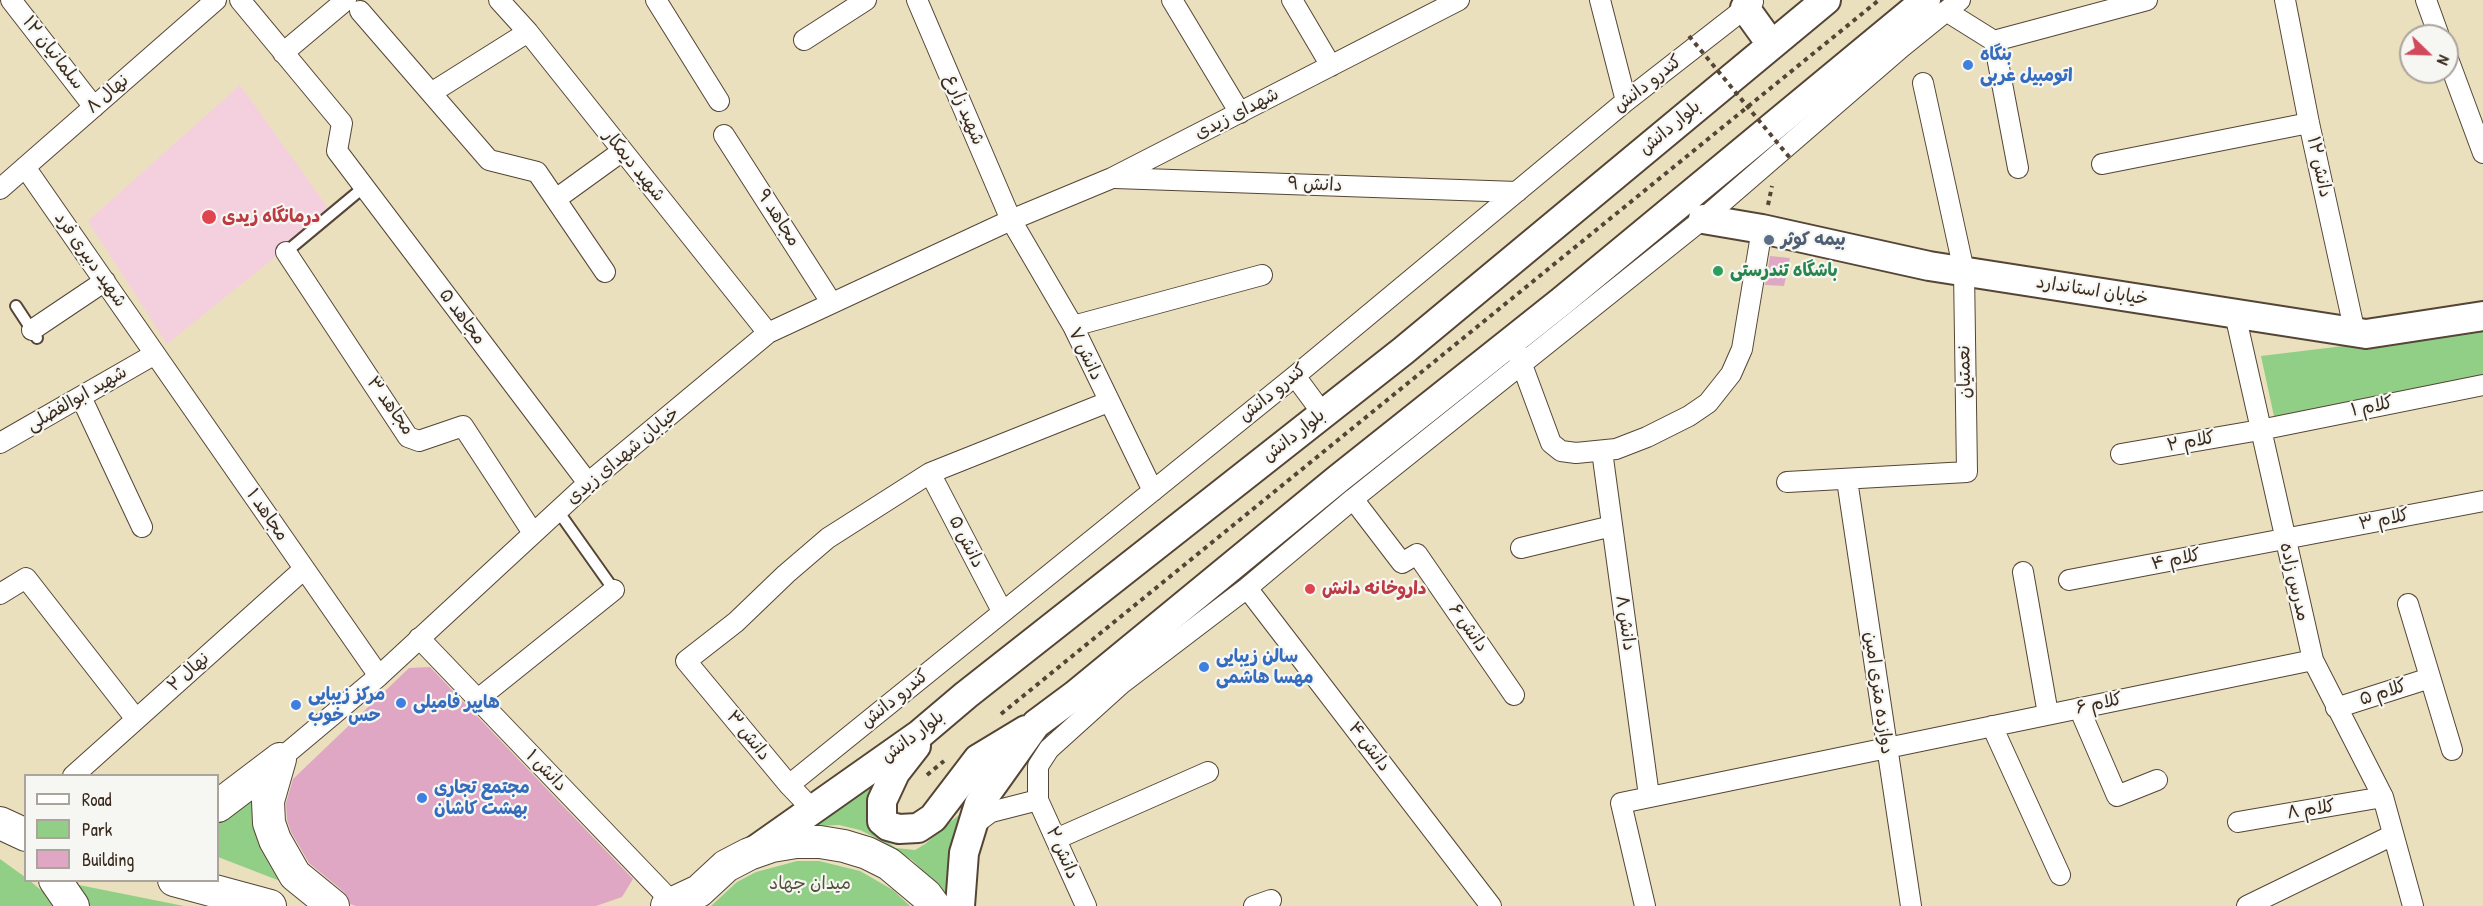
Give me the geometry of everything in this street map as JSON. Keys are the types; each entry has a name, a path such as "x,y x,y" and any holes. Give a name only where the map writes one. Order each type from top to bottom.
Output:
{"main road":[{"name":"بلوار دانش","path":"749,854 948,712 1412,343 1826,0"},
{"path":"1750,4 1772,45"},
{"path":"948,712 907,757 887,787 880,810 882,821 888,826 899,830 918,828 933,818 978,759 1036,724 1075,695 1338,479 1517,352 1784,143 1944,4"},
{"name":"خیابان استاندارد","path":"1702,219 1762,229 1929,266 2355,333 2366,334 2483,316"},
{"path":"960,906 964,853 980,804 1036,724"},
{"path":"219,805 280,759"},
{"path":"280,759 268,801 269,823 274,840 295,875 333,906"},
{"path":"670,905 699,891 726,866 749,854 772,846 796,842 820,842 867,853 889,864 912,882 934,906"},
{"path":"56,882 73,906"},
{"path":"181,882 270,906"}],"street":[{"name":"سلمانیان ۱۲","path":"11,0 94,107"},
{"name":"نهال ۸","path":"0,189 216,0"},
{"path":"240,0 283,52 358,3 489,160 537,172 605,272"},
{"name":"شهید دیمکار","path":"499,0 528,32 621,152 768,333"},
{"path":"656,0 719,101"},
{"path":"804,39 866,0"},
{"name":"شهید زارع","path":"917,0 1011,220"},
{"path":"1172,0 1240,113"},
{"path":"1292,0 1331,66"},
{"name":"شهدای زیدی","path":"1011,220 1112,178 1459,0"},
{"path":"1600,0 1626,101"},
{"path":"1994,41 2148,0"},
{"name":"دانش ۱۲","path":"2285,0 2309,123 2355,333"},
{"path":"2426,0 2435,24"},
{"name":"کندرو دانش","path":"789,785 1295,376 1626,101 1750,4"},
{"path":"1944,4 1994,41 2018,168"},
{"path":"431,93 528,32"},
{"name":"مجاهد ۵","path":"283,52 342,123 337,151 588,483"},
{"name":"نعمتیان","path":"1846,480 1967,472 1964,271 1923,83"},
{"path":"2457,84 2483,153"},
{"path":"2103,164 2309,123"},
{"name":"مجاهد ۹","path":"724,135 831,302"},
{"path":"971,827 991,812 1038,800 1036,777 1042,758 1121,684 1247,588 1353,500 1517,352 1702,219 1784,143"},
{"path":"556,199 621,152"},
{"name":"شهید دبیری فرد","path":"25,167 155,354"},
{"name":"دانش ۹","path":"1112,178 1517,192"},
{"name":"خیابان شهدای زیدی","path":"280,759 379,676 588,483 768,333 1011,220"},
{"name":"دانش ۷","path":"1011,220 1072,326 1153,492"},
{"path":"1517,352 1551,443 1561,452 1576,453 1616,449 1647,438 1689,416 1708,403 1731,374 1742,350 1762,229"},
{"name":"مجاهد ۳","path":"286,252 408,437 419,441 463,426 533,533"},
{"path":"1072,326 1262,275"},
{"path":"35,334 105,281"},
{"name":"مدرس زاده","path":"2235,314 2313,660 2383,798 2413,906"},
{"name":"شهید ابوالفضلی","path":"0,443 155,354"},
{"name":"مجاهد ۱","path":"155,354 379,676"},
{"path":"1295,376 1323,414"},
{"name":"کلام ۱","path":"2260,430 2483,385"},
{"path":"81,397 141,527"},
{"path":"930,473 1108,402"},
{"name":"کلام ۲","path":"2121,454 2260,430"},
{"name":"دانش ۸","path":"1602,451 1649,796"},
{"name":"دانش ۵","path":"930,473 1002,611"},
{"name":"دانش ۳","path":"812,809 789,785 686,661 736,622 828,538 930,473"},
{"path":"1787,482 1846,480"},
{"name":"دوازده متری امین","path":"1846,480 1911,906"},
{"name":"دانش ۶","path":"1353,500 1402,563 1417,554 1514,695"},
{"name":"کلام ۳","path":"2284,539 2483,501"},
{"path":"1521,548 1612,526"},
{"name":"کلام ۴","path":"2069,580 2284,539"},
{"name":"نهال ۲","path":"75,774 304,569"},
{"path":"2023,572 2048,714"},
{"path":"0,594 26,578 136,719"},
{"name":"دانش ۴","path":"1247,588 1491,906"},
{"path":"478,699 614,590"},
{"path":"2408,604 2452,750"},
{"name":"دانش ۱","path":"419,638 670,905"},
{"name":"کلام ۶","path":"1645,906 1621,803 2313,660"},
{"name":"کلام ۵","path":"2336,708 2430,678"},
{"path":"2079,708 2116,796 2157,780"},
{"path":"1992,726 2060,875"},
{"path":"1056,839 1208,772"},
{"name":"کلام ۸","path":"2238,822 2383,798"},
{"name":"دانش ۲","path":"1038,800 1086,906"},
{"path":"2247,906 2393,836"}],"lane":[{"path":"286,252 364,187"},
{"path":"16,306 35,334"},
{"path":"558,511 614,590"}],"path":[{"path":"998,717 1879,0"},
{"path":"1689,36 1784,143"},
{"path":"1762,229 1773,185"},
{"path":"924,777 951,755"}],"shaded area":[{"name":"درمانگاه زیدی","path":"240,85 331,212 167,344 88,221"}],"green space":[{"path":"2483,329 2483,381 2275,421 2261,356"},
{"path":"886,774 880,837 896,848 915,850 968,807 950,903 936,884 912,860 874,837 860,830 839,825 814,826"},
{"path":"261,786 293,886 219,857 219,817"},
{"path":"0,859 24,876 24,882 31,882 59,906 0,906"},
{"name":"میدان جهاد","path":"797,861 819,861 860,871 893,890 910,906 711,906 737,882 756,872"},
{"path":"69,883 184,906 88,906"}],"building":[{"path":"1770,256 1790,258 1784,286 1765,285"},
{"name":"مجتمع تجاری بهشت کاشان","path":"430,667 633,879 622,897 596,906 356,906 350,904 344,892 309,863 291,832 287,820 286,803 293,779 409,668"}],"place":[{"name":"بنگاه اتومبیل عربی","path":"1968,65"},
{"name":"درمانگاه زیدی","path":"209,217"},
{"name":"بیمه کوثر","path":"1769,240"},
{"name":"باشگاه تندرستی","path":"1718,271"},
{"name":"داروخانه دانش","path":"1310,589"},
{"name":"سالن زیبایی مهسا هاشمی","path":"1204,667"},
{"name":"هایپر فامیلی","path":"401,703"},
{"name":"مرکز زیبایی حس خوب","path":"296,705"},
{"name":"مجتمع تجاری بهشت کاشان","path":"422,798"}]}
